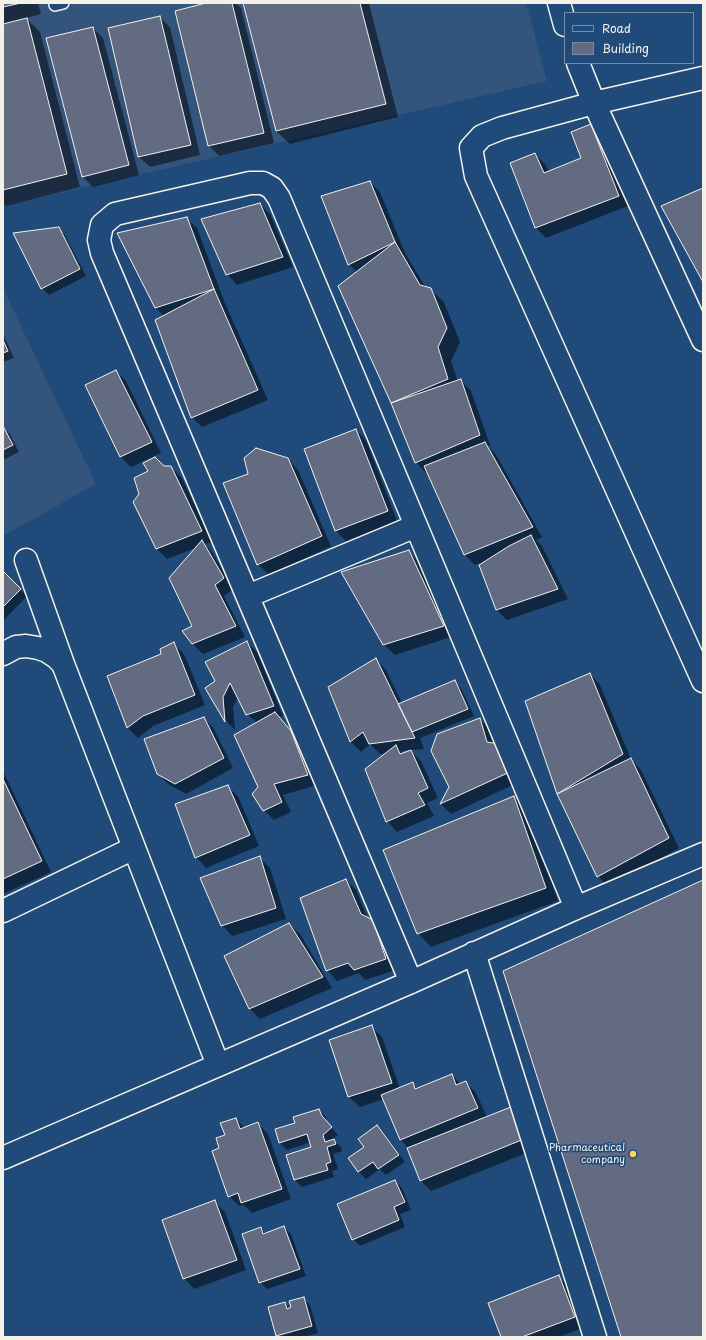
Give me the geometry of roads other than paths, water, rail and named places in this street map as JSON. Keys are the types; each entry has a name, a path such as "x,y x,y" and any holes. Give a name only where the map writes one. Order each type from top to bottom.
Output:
{"street":[{"path":"559,3 564,21"},
{"path":"578,64 594,103 703,340"},
{"path":"703,78 594,103 502,128 482,136 471,148 476,176 703,681"},
{"path":"411,982 102,253 98,240 102,225 114,214 250,183 263,183 272,188 282,206 576,908"},
{"path":"248,596 416,526"},
{"path":"26,560 63,664 218,1065"},
{"path":"3,654 16,647 26,646 38,648 48,651 63,664"},
{"path":"3,911 134,848"},
{"path":"3,1158 703,854"},
{"path":"474,953 595,1337"}],"place":[{"name":"Pharmaceutical company","path":"633,1154"}]}
